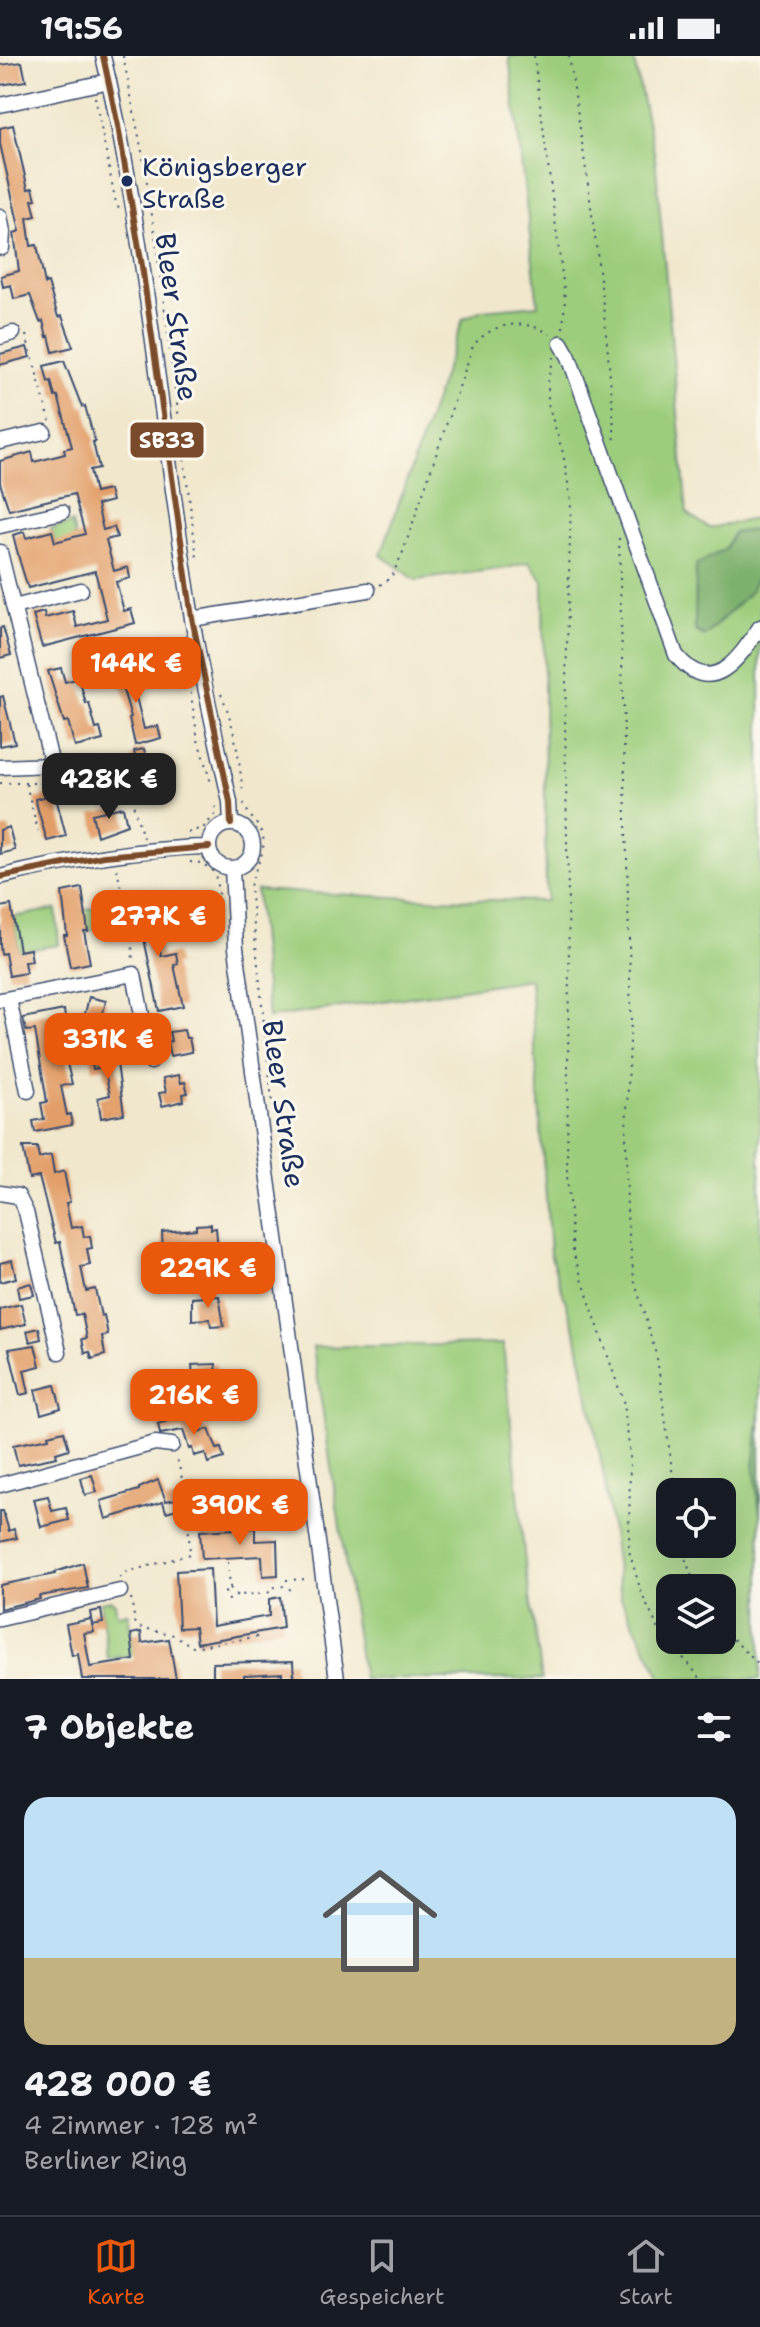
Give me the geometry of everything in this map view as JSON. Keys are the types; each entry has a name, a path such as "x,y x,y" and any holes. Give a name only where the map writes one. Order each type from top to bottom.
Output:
{"street":[{"name":"Bleer Straße","path":"103,56 138,226 192,619 237,802 231,824"},
{"path":"0,105 109,81"},
{"path":"0,216 2,248"},
{"path":"561,343 569,357 676,655 690,670 699,674 718,674 731,667 760,627"},
{"path":"0,442 44,432"},
{"path":"0,526 62,512"},
{"path":"0,552 52,765"},
{"path":"14,607 81,590"},
{"path":"192,619 368,590"},
{"path":"0,767 52,765 109,769"},
{"path":"231,824 247,831 253,849 248,860 232,868 216,862 209,847 213,833 221,826 231,824"},
{"path":"0,877 33,868 209,847"},
{"name":"Bleer Straße","path":"232,868 236,948 337,1679"},
{"path":"28,1091 5,1000 134,974 151,1062"},
{"path":"0,1193 18,1196 26,1212 59,1352"},
{"path":"0,1485 155,1443 172,1445"},
{"path":"0,1619 125,1592"}],"path":[{"path":"123,56 155,235 199,571"},
{"path":"534,56 565,298 561,343 550,368 547,392 563,453 571,501 565,718 569,963 567,1175 573,1252 624,1404 630,1455 629,1551 658,1628 701,1679"},
{"path":"569,56 596,228 616,452"},
{"path":"368,590 385,583 395,571 469,353 478,340 494,329 517,324 538,327 561,343"},
{"path":"7,335 25,330 51,425 44,432"},
{"path":"619,528 631,1020 626,1131 627,1216 634,1279 657,1358 673,1478"},
{"path":"218,688 228,709 239,759 237,802 262,833 264,853 253,872 250,887 274,1117"},
{"path":"109,769 129,790 142,834"},
{"path":"0,783 73,783"},
{"path":"26,783 38,831"},
{"path":"188,832 203,828 215,815 216,803 237,802"},
{"path":"189,862 202,863 215,873 218,888"},
{"path":"118,872 132,944 134,974"},
{"path":"172,1445 187,1499 190,1554 124,1573 120,1578 135,1622 139,1627 174,1635 193,1647 262,1636"},
{"path":"228,1562 230,1588 237,1595 260,1594"},
{"path":"286,1580 310,1579"},
{"path":"268,1593 280,1586 294,1592"},
{"path":"230,1588 225,1592 226,1598 233,1600 237,1595"},
{"path":"736,1642 760,1666"}],"green space":[{"path":"509,56 633,56 655,157 687,513 709,528 760,518 760,1679 662,1679 621,1598 604,1476 577,1337 550,1253 530,979 268,1018 256,890 546,901 543,581 529,562 507,568 416,580 381,555 463,319 482,310 538,305"},
{"path":"72,523 78,547 55,542 51,529"},
{"path":"760,529 760,571 750,592 705,636 695,631 696,565 725,549 733,533"},
{"path":"121,901 126,923 88,931 83,910"},
{"path":"56,909 59,945 19,951 13,917"},
{"path":"503,1344 525,1563 542,1679 363,1679 313,1347"},
{"path":"760,1413 760,1514 754,1467"},
{"path":"111,1600 115,1603 117,1615 128,1613 134,1655 108,1659 100,1602"}],"building":[{"path":"22,62 26,81 0,85 0,65"},
{"path":"13,125 28,189 33,188 36,199 32,200 36,216 27,218 31,246 37,245 45,284 48,283 58,317 62,316 73,347 53,352 30,295 14,299 11,285 3,287 1,276 19,271 14,233 20,231 0,144 0,128"},
{"path":"27,347 30,357 0,365 0,354"},
{"path":"64,361 82,407 85,406 95,442 99,468 90,470 95,493 109,490 112,501 97,505 103,530 114,527 117,537 106,540 114,571 128,567 130,578 116,582 124,611 131,609 135,623 42,647 33,615 44,612 45,618 73,611 77,627 107,619 95,571 28,588 20,562 13,535 24,532 26,538 52,531 55,542 85,534 74,494 9,510 0,483 0,461 32,452 34,462 65,454 64,449 72,447 58,396 55,397 51,381 48,382 44,366"},
{"path":"3,627 11,655 0,658 0,628"},
{"path":"126,663 130,677 146,673 149,685 134,689 144,729 158,726 161,738 135,745 131,717 116,666"},
{"path":"61,668 65,682 79,678 86,704 89,703 96,729 100,728 103,740 75,747 48,671"},
{"path":"3,696 15,743 0,746 0,697"},
{"path":"144,749 153,782 164,779 168,792 141,799 131,758 135,756 134,751"},
{"path":"55,794 66,836 47,841 35,799"},
{"path":"123,807 127,825 97,836 92,814"},
{"path":"9,827 15,850 0,854 0,830"},
{"path":"82,888 88,931 84,931 90,963 70,967 64,935 67,935 62,892"},
{"path":"146,896 149,910 163,907 165,919 151,922 155,942 159,942 161,956 176,953 178,964 174,965 183,1006 159,1011 141,924 137,925 132,899"},
{"path":"11,905 19,951 30,949 32,961 24,962 26,973 9,976 5,953 1,954 0,907"},
{"path":"89,997 106,1001 100,1025 74,1030 76,1037 61,1039 72,1084 61,1086 72,1125 35,1132 33,1121 44,1119 41,1103 47,1102 35,1030 26,1031 23,1018 64,1010 65,1018 85,1014"},
{"path":"184,1030 192,1052 170,1056 167,1042 171,1041 169,1032"},
{"path":"102,1043 104,1051 115,1049 124,1114 101,1118 98,1098 110,1095 104,1067 93,1069 89,1046"},
{"path":"179,1075 188,1093 183,1094 184,1101 162,1106 159,1093 166,1092 163,1078"},
{"path":"23,1147 37,1147 39,1158 51,1155 54,1174 64,1171 71,1228 82,1226 84,1237 90,1236 92,1248 87,1249 90,1265 81,1267 86,1291 95,1289 101,1316 104,1315 108,1335 102,1336 105,1355 92,1359 90,1352 85,1353 82,1339 87,1338 82,1314 75,1315 60,1242 56,1243 39,1177 29,1179"},
{"path":"211,1224 211,1229 216,1228 218,1250 227,1249 228,1261 217,1262 216,1258 191,1260 190,1251 163,1253 162,1232 196,1229 196,1225"},
{"path":"12,1260 16,1278 0,1282 0,1263"},
{"path":"31,1283 34,1295 19,1298 17,1287"},
{"path":"219,1296 224,1326 211,1327 210,1319 192,1320 192,1298"},
{"path":"21,1304 26,1324 0,1330 0,1309"},
{"path":"39,1328 41,1339 30,1342 27,1331"},
{"path":"35,1345 40,1366 24,1370 29,1393 20,1395 9,1349"},
{"path":"216,1364 219,1396 199,1397 197,1376 193,1376 192,1365"},
{"path":"55,1385 61,1408 41,1414 35,1390"},
{"path":"192,1414 197,1432 209,1429 224,1458 208,1463 205,1453 194,1456 183,1430 160,1434 158,1424"},
{"path":"64,1431 69,1449 56,1453 57,1457 18,1465 13,1445 49,1438 48,1435"},
{"path":"92,1475 97,1492 85,1495 81,1478"},
{"path":"158,1480 166,1501 175,1499 177,1509 166,1512 163,1502 106,1519 101,1501 139,1490"},
{"path":"48,1496 52,1511 66,1508 69,1520 41,1527 34,1499"},
{"path":"0,1511 3,1511 9,1531 14,1529 17,1538 0,1542"},
{"path":"255,1528 255,1541 277,1540 278,1575 263,1576 262,1556 202,1559 200,1531"},
{"path":"83,1563 88,1588 39,1596 40,1599 0,1609 0,1585 55,1574"},
{"path":"210,1569 213,1626 269,1616 269,1599 280,1597 283,1628 197,1643 195,1627 179,1628 176,1571"},
{"path":"101,1610 103,1623 92,1625 90,1612"},
{"path":"91,1619 94,1632 84,1633 90,1667 134,1660 131,1634 141,1632 142,1643 169,1639 176,1679 82,1679 78,1654 72,1656 66,1624"},
{"path":"293,1661 294,1679 282,1679 282,1673 244,1675 244,1679 213,1679 213,1663"}],"transit line":[{"name":"SB33","path":"103,56 142,266 192,618 230,802 231,824"},
{"name":"SB33","path":"0,877 104,856 209,847"}],"place":[{"name":"Königsberger Straße","path":"127,181"}]}
